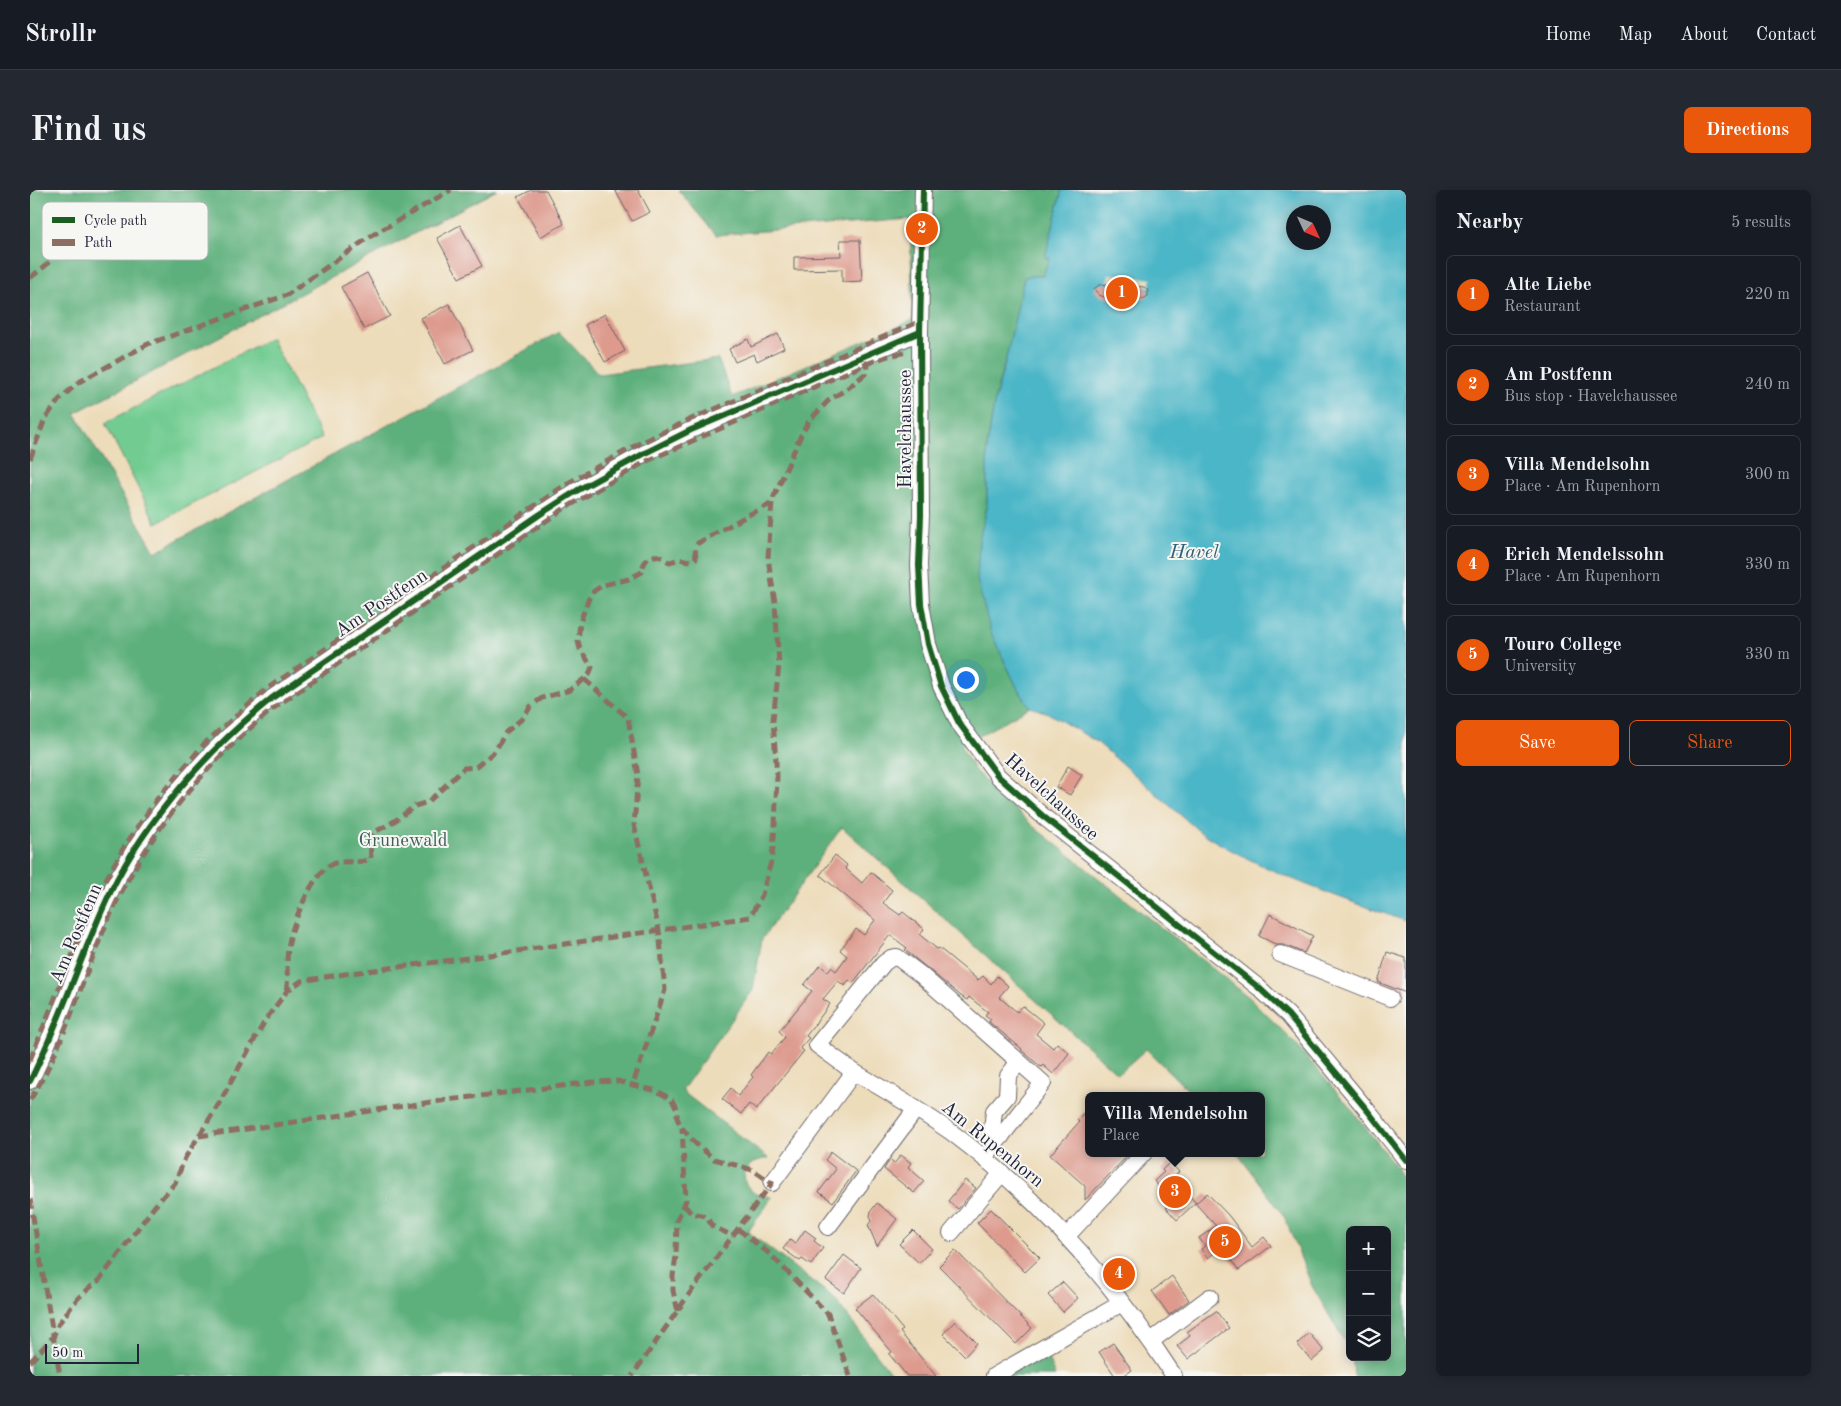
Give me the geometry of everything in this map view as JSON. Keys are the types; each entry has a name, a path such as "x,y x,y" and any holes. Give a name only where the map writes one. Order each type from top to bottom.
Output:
{"street":[{"name":"Havelchaussee","path":"922,190 920,332 921,604 928,644 941,686 959,723 998,776 1044,817 1258,987 1288,1015 1373,1117 1406,1160"},
{"name":"Am Postfenn","path":"30,1081 43,1056 93,931 112,890 134,851 189,778 242,722 280,692 578,490 692,430 920,332"},
{"path":"1280,954 1390,998"},
{"name":"Am Rupenhorn","path":"1018,1063 921,975 897,957 891,958 884,963 817,1045 854,1072 951,1132 1002,1173 1084,1255 1151,1341 1174,1376"},
{"path":"984,1158 1043,1083 1018,1063 1008,1076 1007,1096 994,1111 992,1130 1000,1137"},
{"path":"772,1183 854,1072"},
{"path":"828,1227 916,1109"},
{"path":"1066,1237 1140,1157"},
{"path":"951,1233 1002,1173"},
{"path":"1151,1341 1210,1297"},
{"path":"994,1376 1122,1303"}],"green space":[{"name":"Grunewald","path":"30,190 497,190 75,413 155,552 559,332 599,374 718,359 732,397 913,320 910,219 716,235 678,190 1062,190 1045,258 1050,256 1043,276 1028,276 995,398 987,448 987,508 979,540 991,633 1018,689 1030,707 961,746 975,771 1034,827 1250,998 1291,1039 1348,1105 1394,1164 1406,1185 1406,1376 1354,1376 1352,1361 1391,1361 1391,1226 1346,1226 1346,1344 1312,1286 1284,1216 1240,1157 1265,1157 1265,1092 1190,1092 1146,1049 1118,1074 842,827 762,939 753,990 683,1089 683,1092 769,1159 751,1165 745,1175 747,1186 753,1192 772,1197 748,1232 834,1298 893,1376 30,1376"},
{"path":"271,338 322,438 156,523 105,423"},
{"path":"1045,1352 1055,1376 1003,1376"}],"water":[{"name":"Havel","path":"1062,190 1406,190 1406,921 1300,882 1249,859 1200,832 1097,742 1048,713 1030,707 1018,689 991,633 977,580 979,540 987,508 987,448 995,399 1024,278 1028,276 1043,276 1050,257 1045,258"}],"pier":[{"path":"1109,274 1151,279 1150,287 1108,282"}],"building":[{"path":"531,190 546,190 564,224 540,237 518,197"},
{"path":"615,190 638,190 650,212 632,221"},
{"path":"460,225 482,266 459,278 437,238"},
{"path":"840,240 860,240 862,281 842,282 842,269 794,270 794,257 841,256"},
{"path":"367,273 390,316 364,329 341,287"},
{"path":"1099,285 1144,287 1148,290 1148,296 1143,299 1107,298 1099,295 1094,289"},
{"path":"449,304 473,350 445,364 421,318"},
{"path":"605,314 625,351 605,362 585,325"},
{"path":"778,334 784,348 757,361 754,354 735,362 729,349 748,339 751,347"},
{"path":"1068,766 1082,775 1070,795 1056,787"},
{"path":"835,855 847,865 845,868 862,883 871,872 892,890 883,903 900,915 903,912 924,929 920,935 937,949 939,948 978,980 983,976 991,984 997,976 1008,986 999,997 1017,1012 1023,1006 1044,1023 1036,1034 1053,1048 1057,1043 1069,1053 1053,1074 1043,1065 1041,1067 989,1022 991,1019 985,1015 988,1012 969,997 967,1000 961,996 905,950 907,948 890,935 853,983 849,980 845,986 838,981 823,999 830,1004 806,1036 809,1038 800,1048 804,1051 756,1110 749,1104 741,1114 722,1099 731,1088 738,1096 753,1077 751,1075 768,1052 771,1054 785,1037 779,1031 812,991 804,985 820,965 828,972 831,967 836,971 847,956 840,950 856,929 864,935 875,920 820,875"},
{"path":"1270,914 1313,936 1304,953 1284,945 1277,945 1259,936"},
{"path":"1387,952 1406,958 1406,993 1378,982"},
{"path":"1085,1111 1085,1157 1126,1157 1085,1200 1085,1186 1050,1155 1079,1122 1077,1120"},
{"path":"831,1152 856,1171 833,1202 819,1192 836,1169 825,1160"},
{"path":"901,1155 911,1163 908,1167 924,1181 914,1193 884,1169 890,1160 894,1164"},
{"path":"1170,1162 1179,1172 1173,1177 1196,1203 1207,1193 1229,1216 1252,1247 1264,1237 1271,1246 1239,1270 1222,1247 1208,1258 1201,1249 1205,1246 1199,1238 1216,1226 1195,1203 1177,1220 1166,1208 1173,1203 1154,1181 1164,1172 1162,1170"},
{"path":"965,1180 976,1188 958,1209 948,1201"},
{"path":"877,1203 897,1219 877,1246 868,1225 872,1220 870,1216 871,1211"},
{"path":"991,1209 1040,1258 1025,1272 977,1223"},
{"path":"805,1230 816,1238 814,1241 823,1248 811,1265 802,1259 800,1261 783,1249 790,1240 795,1244"},
{"path":"913,1230 932,1249 919,1263 899,1244"},
{"path":"955,1250 1032,1328 1016,1344 939,1266"},
{"path":"844,1255 861,1268 844,1293 826,1280"},
{"path":"1172,1276 1189,1300 1169,1315 1152,1291"},
{"path":"1063,1282 1078,1298 1063,1312 1048,1295"},
{"path":"873,1294 903,1330 900,1332 936,1376 907,1376 889,1354 892,1352 855,1308"},
{"path":"1216,1311 1229,1328 1188,1359 1177,1346 1190,1336 1187,1332"},
{"path":"955,1321 977,1343 965,1356 943,1334"},
{"path":"1309,1333 1324,1351 1312,1361 1297,1344"},
{"path":"1113,1343 1132,1370 1123,1376 1115,1376 1099,1352"}],"marked path":[{"path":"30,459 45,419 59,400 79,382 148,344 287,295 371,236 451,190"},
{"path":"30,278 50,262"},
{"path":"30,1060 95,899 124,847 157,799 205,743 268,688 568,483 640,443 687,421 921,321"},
{"path":"30,1100 54,1056 110,916 142,856 181,800 203,774 252,727 278,705 562,510 647,461 866,364 907,352"},
{"path":"30,1362 53,1337 59,1323 78,1298 100,1279 154,1207 175,1183 185,1158 217,1107 266,1019 287,991 301,981 750,917 762,895 772,858 775,826 777,776 773,720 779,665 775,603 768,558 772,501 809,421 828,401 865,374 867,367 863,357"},
{"path":"287,991 287,954 293,929 309,891 323,871 335,863 361,861 371,858 370,843 371,837 375,832 415,806 428,802 464,768 476,767 495,751 506,732 523,718 531,706 542,698 570,690 589,675 592,667 580,649 578,641 580,622 589,598 594,591 603,585 629,579 642,572 645,562 652,556 658,556 670,562 679,559 691,561 696,558 695,548 698,543 769,505 772,501"},
{"path":"584,679 628,718 638,775 634,825 659,930 665,990 633,1084"},
{"path":"199,1136 432,1102 593,1082 617,1081 657,1091 672,1100 682,1128 695,1143 714,1159 753,1170 772,1183 687,1297 632,1376"},
{"path":"678,1311 673,1291 673,1276 676,1256 677,1220 686,1200 682,1128"},
{"path":"30,1199 60,1376"},
{"path":"684,1205 691,1213 706,1216 712,1226 733,1236"},
{"path":"738,1229 771,1255 828,1314 850,1376"}],"cycle path":[{"path":"923,190 920,332 921,515 919,565 921,604 928,644 941,686 959,723 998,776 1044,817 1258,987 1288,1015 1406,1160"},
{"path":"30,1081 52,1034 110,893 125,865 160,812 203,763 248,718 272,698 578,490 691,430 920,332"}],"place":[{"name":"Am Postfenn","path":"922,229"},
{"name":"Alte Liebe","path":"1122,293"},
{"name":"Villa Mendelsohn","path":"1175,1192"},
{"name":"Touro College","path":"1225,1242"},
{"name":"Erich Mendelssohn","path":"1119,1274"}]}
